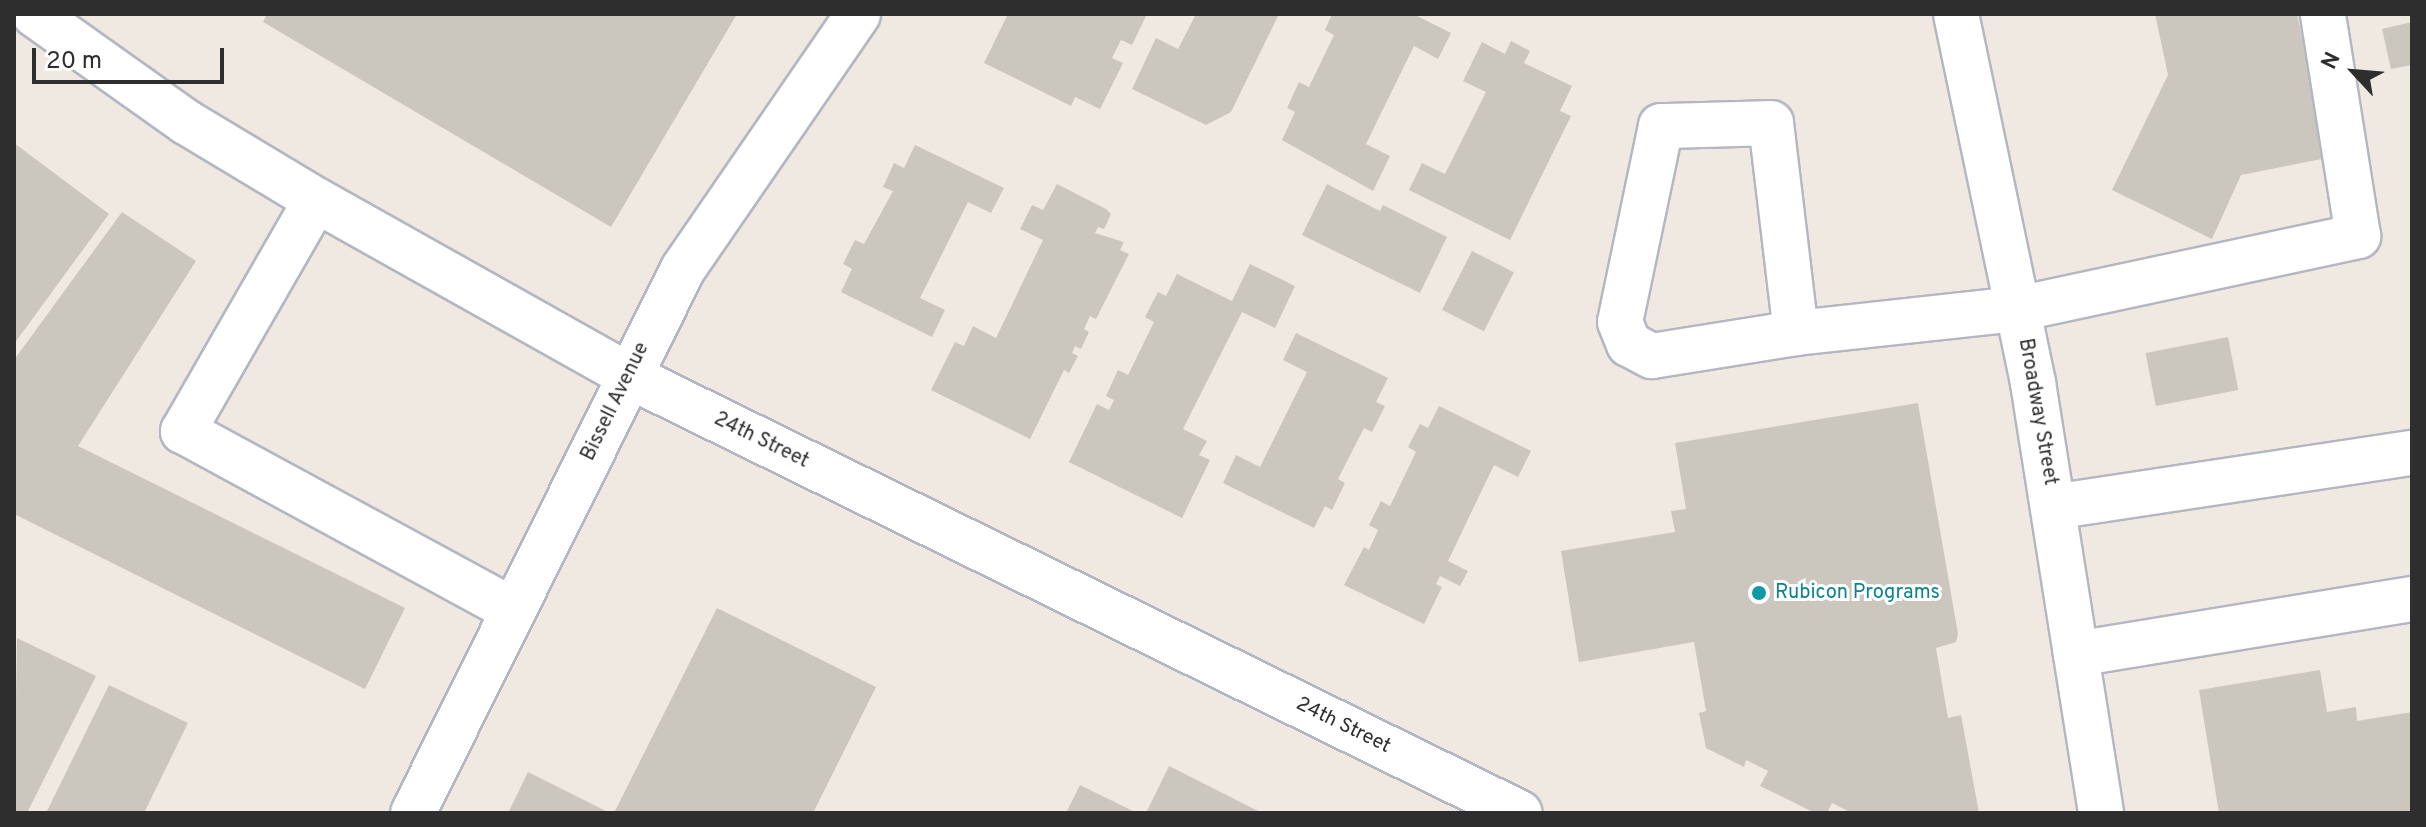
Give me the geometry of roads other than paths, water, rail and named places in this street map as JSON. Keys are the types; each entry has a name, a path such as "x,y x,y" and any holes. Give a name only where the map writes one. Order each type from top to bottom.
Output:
{"street":[{"name":"24th Street","path":"34,14 186,122 316,200 629,376 1520,813"},
{"name":"Bissell Avenue","path":"413,813 683,269 858,14"},
{"name":"Broadway Street","path":"1956,14 2018,309 2101,813"},
{"path":"1796,333 1771,123 1661,126 1620,322 1629,344 1652,356 1796,333 2018,309 2358,236 2323,14"},
{"path":"316,200 183,431 513,610"},
{"path":"2053,507 2412,453"},
{"path":"2076,654 2412,599"}],"place":[{"name":"Rubicon Programs","path":"1759,593"}]}
